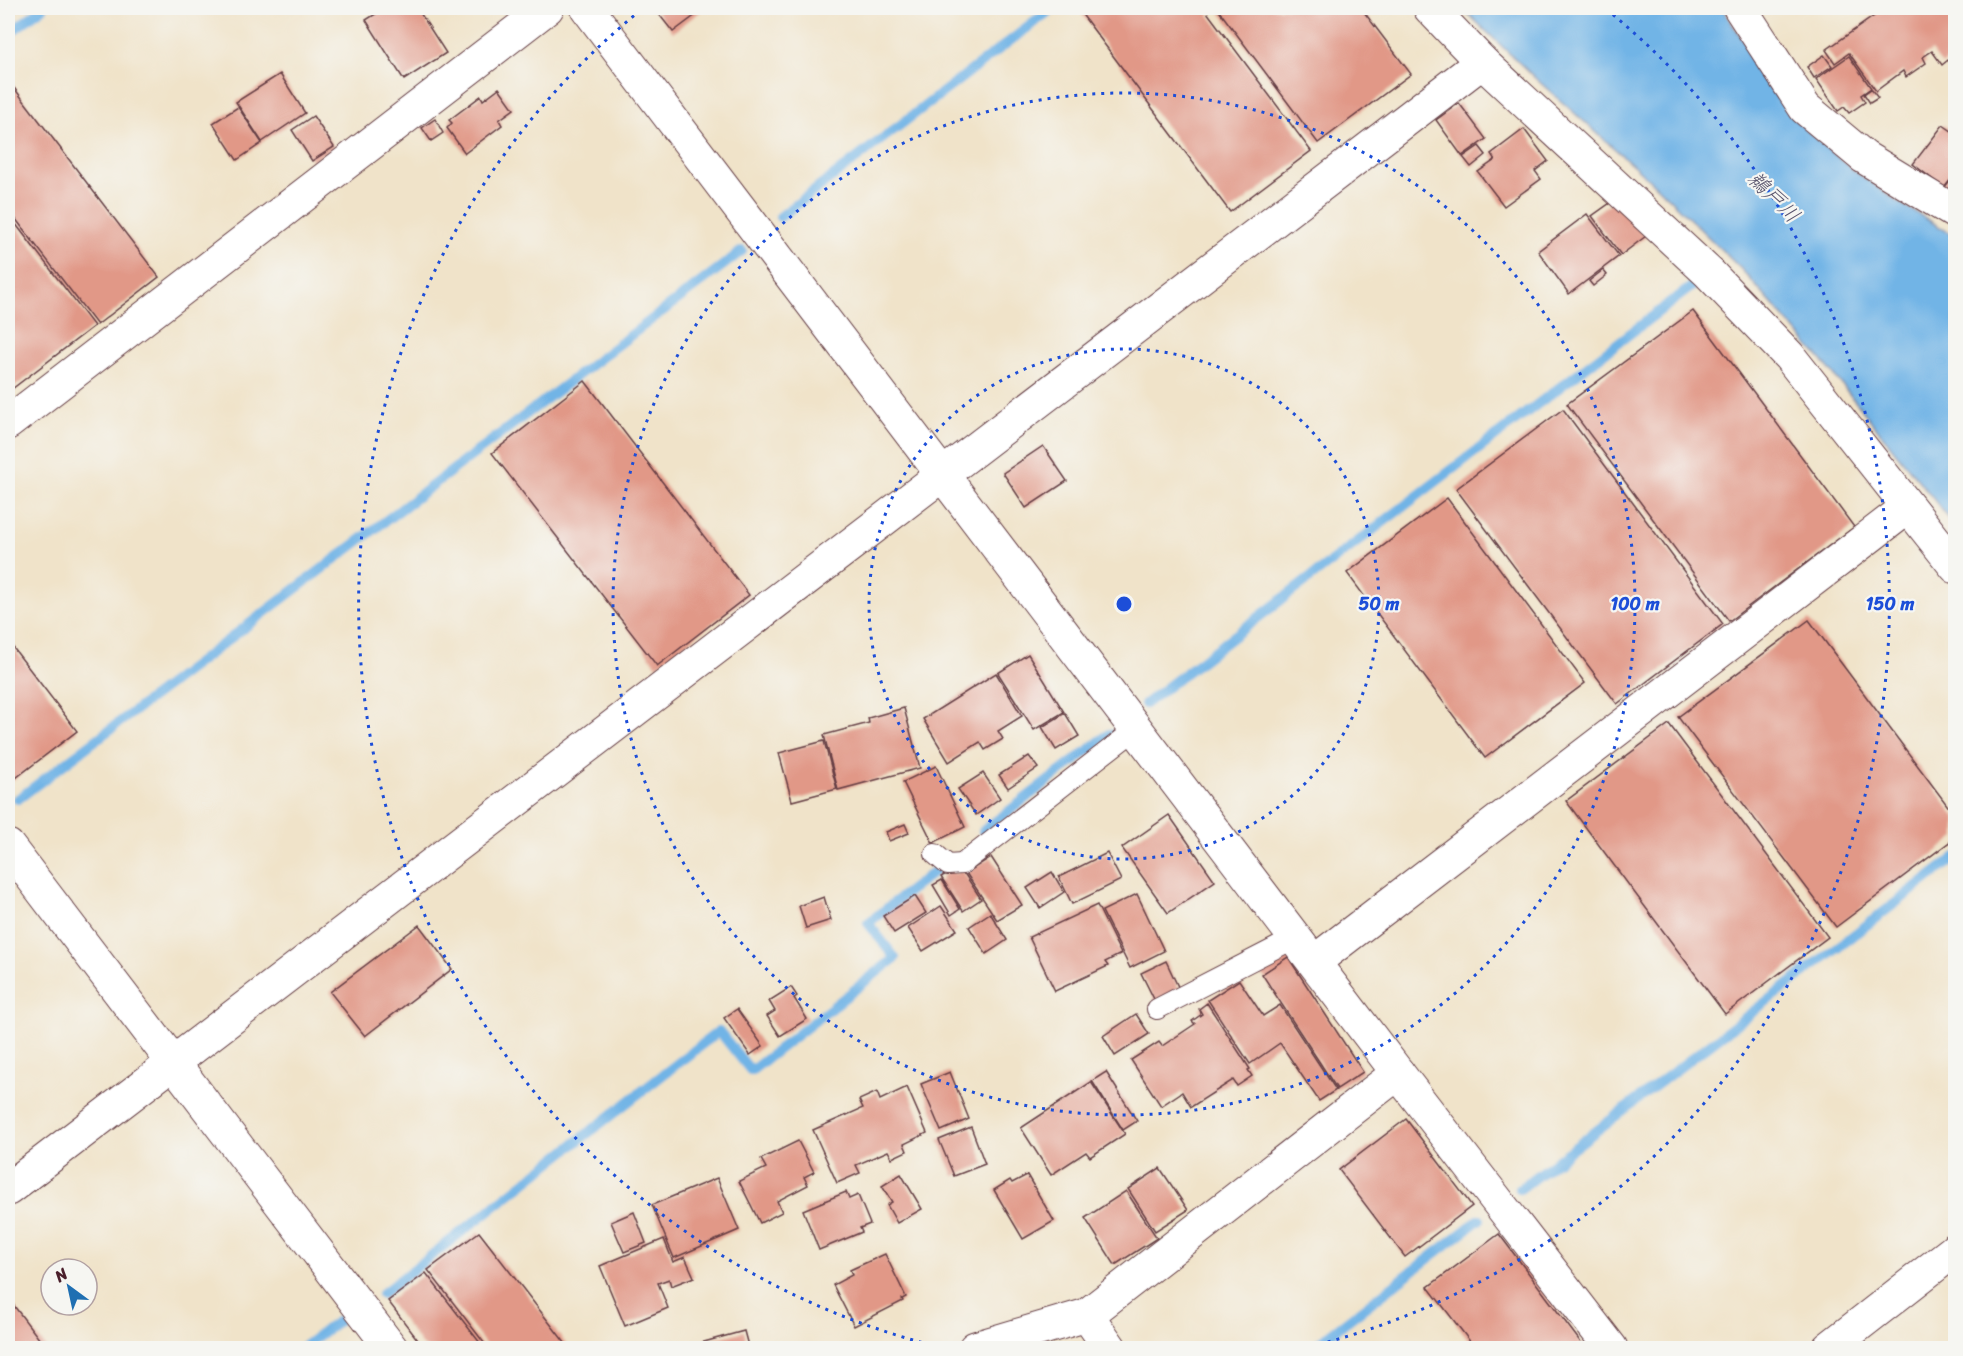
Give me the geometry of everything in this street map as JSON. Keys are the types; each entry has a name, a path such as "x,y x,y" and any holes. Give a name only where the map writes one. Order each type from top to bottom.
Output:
{"street":[{"path":"8,423 547,8"},
{"path":"586,8 1398,1073 1611,1348"},
{"path":"1430,8 1482,62 1709,273 1789,356 1956,567"},
{"path":"1740,8 1805,108 1864,157 1956,213"},
{"path":"8,1189 1482,62"},
{"path":"1304,950 1908,507"},
{"path":"8,846 391,1348"},
{"path":"975,1348 1087,1315 1398,1073"},
{"path":"1829,1348 1956,1250"},
{"path":"1087,1315 1110,1348"}],"lane":[{"path":"935,854 948,865 962,864 1136,729"},
{"path":"1157,1009 1304,950"}],"water":[{"name":"鵜戸川","path":"1462,8 1722,8 1794,119 1850,168 1900,203 1955,236 1955,526 1826,365 1741,269 1651,181 1535,78"}],"building":[{"path":"385,8 417,8 446,53 404,80 366,20"},
{"path":"654,8 705,8 673,32"},
{"path":"1087,8 1204,8 1311,151 1230,212 1081,13"},
{"path":"1217,8 1361,8 1411,74 1318,143"},
{"path":"1878,8 1949,8 1956,16 1956,71 1948,60 1942,65 1932,51 1923,57 1926,63 1906,77 1903,71 1876,91 1849,53 1835,63 1826,50 1874,16 1871,12"},
{"path":"1824,55 1832,66 1814,78 1807,67"},
{"path":"1849,56 1871,88 1861,95 1865,102 1849,113 1844,107 1838,111 1816,79"},
{"path":"280,74 305,113 262,142 236,102"},
{"path":"8,80 159,277 97,325 8,209"},
{"path":"499,88 514,109 499,120 502,125 465,153 447,128 452,123 449,120 481,96 483,100"},
{"path":"1871,89 1878,98 1870,103 1864,94"},
{"path":"1459,103 1486,139 1462,156 1436,120"},
{"path":"238,107 262,143 237,160 213,123"},
{"path":"313,116 334,147 312,161 292,130"},
{"path":"435,119 443,133 431,141 422,128"},
{"path":"1943,125 1956,134 1956,173 1944,188 1913,164"},
{"path":"1524,129 1548,161 1535,171 1541,179 1504,206 1478,172 1495,160 1491,154"},
{"path":"1479,146 1486,155 1471,167 1463,157"},
{"path":"1613,201 1646,236 1621,255 1592,216"},
{"path":"8,214 94,326 8,392"},
{"path":"1587,214 1619,256 1569,294 1538,251"},
{"path":"1603,270 1607,275 1593,286 1589,281"},
{"path":"1693,311 1854,527 1729,621 1567,404"},
{"path":"585,381 749,595 657,666 492,453"},
{"path":"1563,409 1723,624 1617,704 1456,489"},
{"path":"1043,446 1067,481 1026,508 1003,473"},
{"path":"1447,498 1585,683 1485,758 1347,573"},
{"path":"1809,620 1956,817 1956,837 1836,927 1678,717"},
{"path":"8,641 77,731 8,784"},
{"path":"1028,654 1064,712 1034,730 998,673"},
{"path":"996,673 1022,716 998,731 1003,739 985,750 980,742 949,762 923,719"},
{"path":"904,708 920,768 838,790 824,735 869,723 868,718"},
{"path":"1065,713 1079,736 1056,750 1042,727"},
{"path":"1669,724 1828,937 1725,1014 1566,801"},
{"path":"824,741 837,789 792,801 779,753"},
{"path":"1029,756 1038,768 1008,788 999,775"},
{"path":"936,766 965,827 933,843 903,782"},
{"path":"983,773 1000,798 976,815 958,789"},
{"path":"1169,815 1215,881 1168,913 1122,848"},
{"path":"905,824 909,833 889,841 886,832"},
{"path":"1107,853 1121,880 1072,904 1059,877"},
{"path":"991,857 1022,905 997,920 966,873"},
{"path":"952,870 955,874 962,870 981,899 963,911 941,877"},
{"path":"1052,872 1064,892 1040,908 1027,888"},
{"path":"942,880 960,909 951,915 933,885"},
{"path":"1137,894 1164,951 1130,968 1102,911"},
{"path":"915,896 926,913 894,933 883,916"},
{"path":"824,897 831,920 806,928 799,906"},
{"path":"1097,905 1121,954 1105,962 1108,966 1055,991 1029,937"},
{"path":"941,906 957,930 923,951 908,928"},
{"path":"990,913 1007,940 986,954 969,927"},
{"path":"419,925 452,969 365,1036 330,992"},
{"path":"1288,957 1363,1072 1337,1089 1262,974"},
{"path":"1166,961 1180,991 1156,1003 1141,973"},
{"path":"1239,980 1263,1016 1280,1005 1336,1090 1319,1101 1280,1043 1250,1064 1208,1000"},
{"path":"791,987 797,996 794,998 807,1019 780,1036 767,1016 775,1011 769,1001"},
{"path":"1207,1003 1250,1069 1248,1070 1252,1076 1237,1086 1233,1080 1191,1107 1182,1092 1161,1106 1131,1060 1159,1042 1162,1046 1195,1024 1192,1021 1202,1014 1199,1009"},
{"path":"737,1009 763,1046 750,1055 724,1018"},
{"path":"1136,1014 1149,1034 1115,1056 1103,1036"},
{"path":"950,1072 969,1119 941,1131 921,1084"},
{"path":"1106,1072 1137,1121 1123,1130 1092,1081"},
{"path":"1091,1082 1125,1134 1090,1157 1086,1152 1051,1175 1021,1128"},
{"path":"907,1087 927,1133 904,1144 907,1151 892,1158 888,1151 856,1165 860,1173 837,1183 813,1130 863,1108 859,1100 877,1092 880,1100"},
{"path":"1406,1119 1472,1206 1405,1257 1339,1170"},
{"path":"971,1127 985,1164 954,1176 939,1140"},
{"path":"798,1141 814,1172 804,1177 808,1185 777,1201 782,1212 760,1223 739,1181 766,1168 761,1159"},
{"path":"1160,1168 1188,1210 1155,1231 1128,1189"},
{"path":"901,1174 922,1209 897,1223 887,1205 892,1202 882,1186"},
{"path":"1027,1175 1054,1221 1023,1239 994,1190 1010,1180 1012,1183"},
{"path":"717,1178 739,1230 674,1258 652,1205"},
{"path":"1126,1191 1157,1238 1115,1265 1085,1218"},
{"path":"846,1192 849,1199 858,1195 870,1224 860,1228 862,1232 819,1250 803,1210"},
{"path":"634,1212 646,1243 624,1252 611,1222"},
{"path":"479,1232 569,1348 488,1348 428,1270"},
{"path":"1499,1234 1585,1348 1475,1348 1428,1287"},
{"path":"664,1239 673,1262 685,1257 694,1277 671,1286 669,1279 658,1283 668,1308 625,1326 600,1266"},
{"path":"885,1254 906,1297 902,1299 903,1301 854,1326 833,1285 852,1275 850,1270"},
{"path":"426,1273 484,1348 424,1348 388,1301"},
{"path":"8,1298 46,1348 8,1348"},
{"path":"744,1331 748,1346 682,1348"}],"waterway":[{"path":"8,34 43,8"},
{"path":"780,217 1053,8"},
{"path":"18,799 742,251"},
{"path":"1145,704 1695,284"},
{"path":"983,831 1109,734"},
{"path":"1520,1189 1956,857"},
{"path":"382,1294 719,1031 751,1071 895,958 868,923 935,871"},
{"path":"1312,1348 1480,1219"},
{"path":"302,1348 338,1321"}]}
